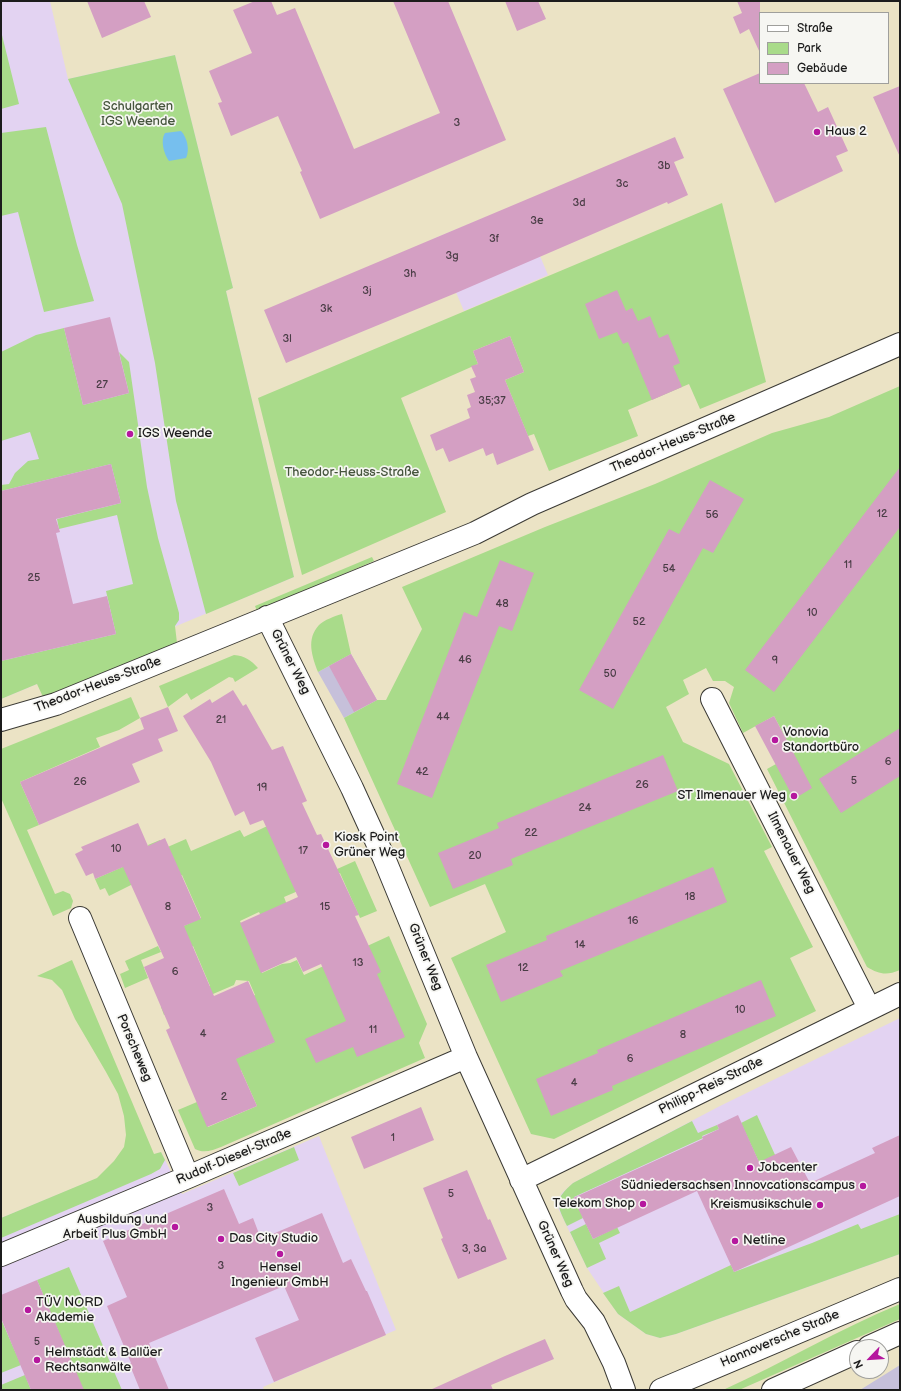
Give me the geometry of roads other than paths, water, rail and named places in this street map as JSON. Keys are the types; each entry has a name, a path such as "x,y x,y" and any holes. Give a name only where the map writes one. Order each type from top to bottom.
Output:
{"street":[{"name":"Theodor-Heuss-Straße","path":"1,720 56,704 475,533 532,504 900,344"},
{"name":"Grüner Weg","path":"267,617 352,788 384,858 466,1057 576,1299 610,1390"},
{"name":"Ilmenauer Weg","path":"712,699 869,1008"},
{"name":"Porscheweg","path":"80,918 188,1177"},
{"name":"Philipp-Reis-Straße","path":"521,1180 900,994"},
{"name":"Rudolf-Diesel-Straße","path":"1,1255 188,1177 466,1057"},
{"name":"Hannoversche Straße","path":"661,1390 900,1289"},
{"name":"Grüner Weg","path":"576,1299 594,1322 614,1363 624,1390"},
{"path":"887,1339 900,1333"},
{"path":"772,1390 849,1356"}],"water":[{"path":"181,131 187,144 188,151 186,158 169,161 163,147 165,133"}],"place":[{"name":"Haus 2","path":"817,132"},
{"name":"IGS Weende","path":"130,434"},
{"name":"Vonovia Standortbüro","path":"775,740"},
{"name":"ST Ilmenauer Weg","path":"794,796"},
{"name":"Kiosk Point Grüner Weg","path":"326,845"},
{"name":"Jobcenter","path":"750,1168"},
{"name":"Südniedersachsen Innovcationscampus","path":"863,1186"},
{"name":"Telekom Shop","path":"643,1204"},
{"name":"Kreismusikschule","path":"820,1205"},
{"name":"Ausbildung und Arbeit Plus GmbH","path":"175,1227"},
{"name":"Das City Studio","path":"221,1239"},
{"name":"Netline","path":"735,1241"},
{"name":"Hensel Ingenieur GmbH","path":"280,1254"},
{"name":"TÜV NORD Akademie","path":"28,1310"},
{"name":"Helmstädt & Ballüer Rechtsanwälte","path":"37,1360"}],"park label":[{"name":"Schulgarten IGS Weende","path":"138,114"}]}
